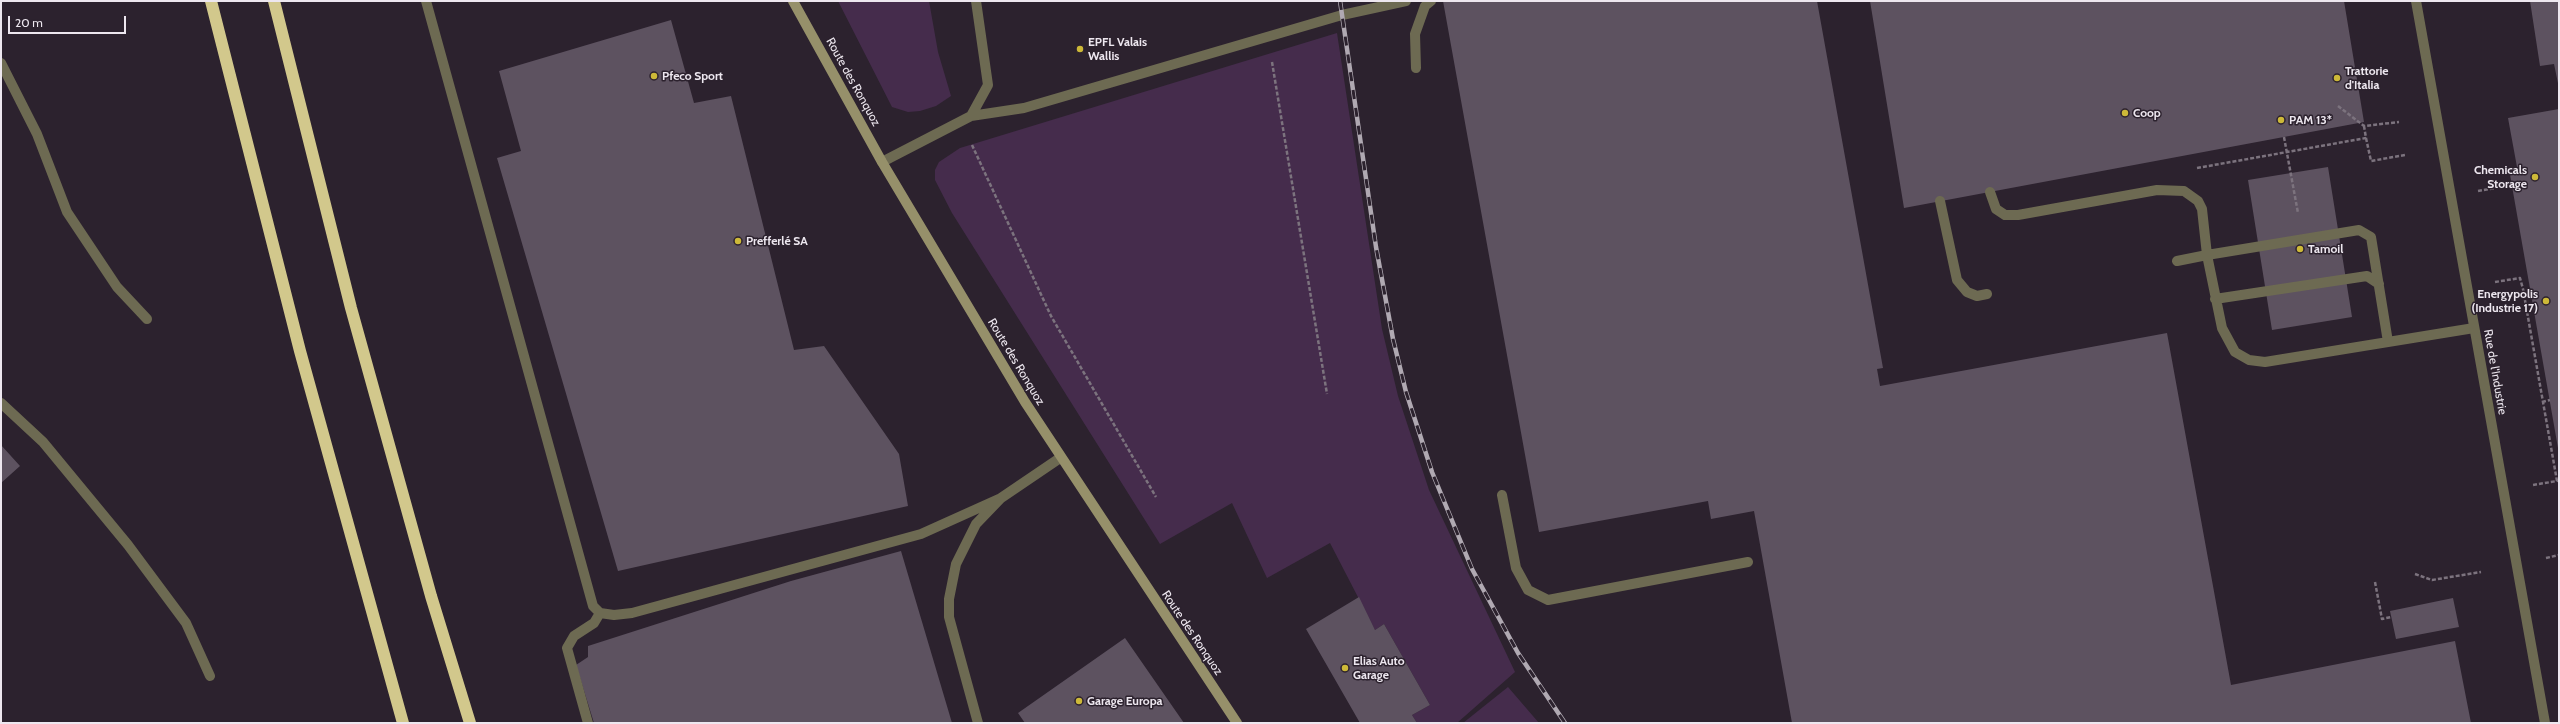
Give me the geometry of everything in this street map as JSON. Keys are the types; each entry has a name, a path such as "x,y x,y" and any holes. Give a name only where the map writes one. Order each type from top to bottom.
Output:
{"highway":[{"path":"211,1 300,351 403,723"},
{"path":"274,1 351,308 431,596 470,723"}],"street":[{"path":"426,1 593,606 600,613 614,615 632,613 921,534 1001,498 1060,458"},
{"name":"Route des Ronquoz","path":"793,1 882,162 1060,458 1237,723"},
{"path":"971,116 988,85 976,1"},
{"path":"882,162 971,116 1024,108 1342,15 1406,1"},
{"path":"1416,68 1414,34 1425,6 1431,1"},
{"name":"Rue de l'Industrie","path":"2416,1 2545,723"},
{"path":"1,63 37,134 67,212 117,287 147,319"},
{"path":"1990,192 1996,209 2005,215 2018,215 2158,190 2184,191 2198,201 2202,209 2207,255 2222,328 2235,352 2249,360 2265,362 2474,328"},
{"path":"1940,201 1957,280 1966,292 1977,296 1987,294"},
{"path":"2177,262 2207,255 2359,230 2371,237 2388,342"},
{"path":"2215,299 2368,276 2379,284"},
{"path":"1,403 43,442 128,545 186,623 210,676"},
{"path":"1502,495 1516,568 1528,590 1548,600 1748,562"},
{"path":"978,723 949,617 949,599 956,564 973,531 1001,498"},
{"path":"588,723 567,648 574,636 594,623 600,613"}],"path":[{"path":"1268,36 1327,394"},
{"path":"2338,106 2364,126 2371,160 2405,155"},
{"path":"961,121 1051,316 1156,497"},
{"path":"2364,126 2399,122"},
{"path":"2184,191 2185,177 2192,169 2366,138"},
{"path":"2478,191 2512,185"},
{"path":"2495,282 2520,278 2557,481 2533,486"},
{"path":"2542,402 2550,400"},
{"path":"2546,558 2559,555"},
{"path":"2415,574 2432,580 2481,572"},
{"path":"2375,582 2382,619 2391,617"}],"shaded area":[{"path":"838,1 929,1 938,52 951,96 936,106 920,111 908,112 892,107"},
{"path":"1337,33 1382,329 1398,396 1429,490 1515,672 1457,723 1417,723 1412,715 1430,705 1384,624 1375,630 1330,543 1267,578 1232,503 1160,544 952,213 935,180 935,170 939,162 960,148"},
{"path":"1508,687 1539,723 1463,723"}],"building":[{"path":"1443,1 1817,1 1883,368 1877,369 1880,386 2167,333 2231,685 2455,641 2471,723 1792,723 1754,511 1711,519 1708,501 1539,532"},
{"name":"Coop","path":"1870,1 2344,1 2364,122 1904,208"},
{"path":"2530,1 2559,1 2559,88 2554,64 2540,66"},
{"path":"671,20 694,103 731,96 794,350 824,346 899,454 908,506 618,571 497,158 521,151 499,71"},
{"path":"2559,109 2558,448 2509,169 2517,167 2508,118"},
{"name":"Tamoil","path":"2328,167 2352,317 2272,330 2248,180"},
{"path":"1,445 20,466 1,483"},
{"path":"901,551 952,723 594,723 576,665 588,657 588,646 791,581"},
{"path":"1359,597 1375,630 1384,624 1430,705 1412,715 1417,723 1360,723 1306,629"},
{"path":"2453,598 2459,627 2396,639 2390,611"},
{"path":"1125,638 1184,723 1025,723 1018,713"}],"railway":[{"path":"1340,1 1376,247 1393,339 1406,392 1432,472 1472,569 1518,653 1565,723"}],"place":[{"name":"EPFL Valais Wallis","path":"1080,49"},
{"name":"Pfeco Sport","path":"654,76"},
{"name":"Trattorie d'Italia","path":"2337,78"},
{"name":"Coop","path":"2125,113"},
{"name":"PAM 13*","path":"2281,120"},
{"name":"Chemicals Storage","path":"2535,177"},
{"name":"Prefferlé SA","path":"738,241"},
{"name":"Tamoil","path":"2300,249"},
{"name":"Energypolis (Industrie 17)","path":"2546,301"},
{"name":"Elias Auto Garage","path":"1345,668"},
{"name":"Garage Europa","path":"1079,701"}]}
